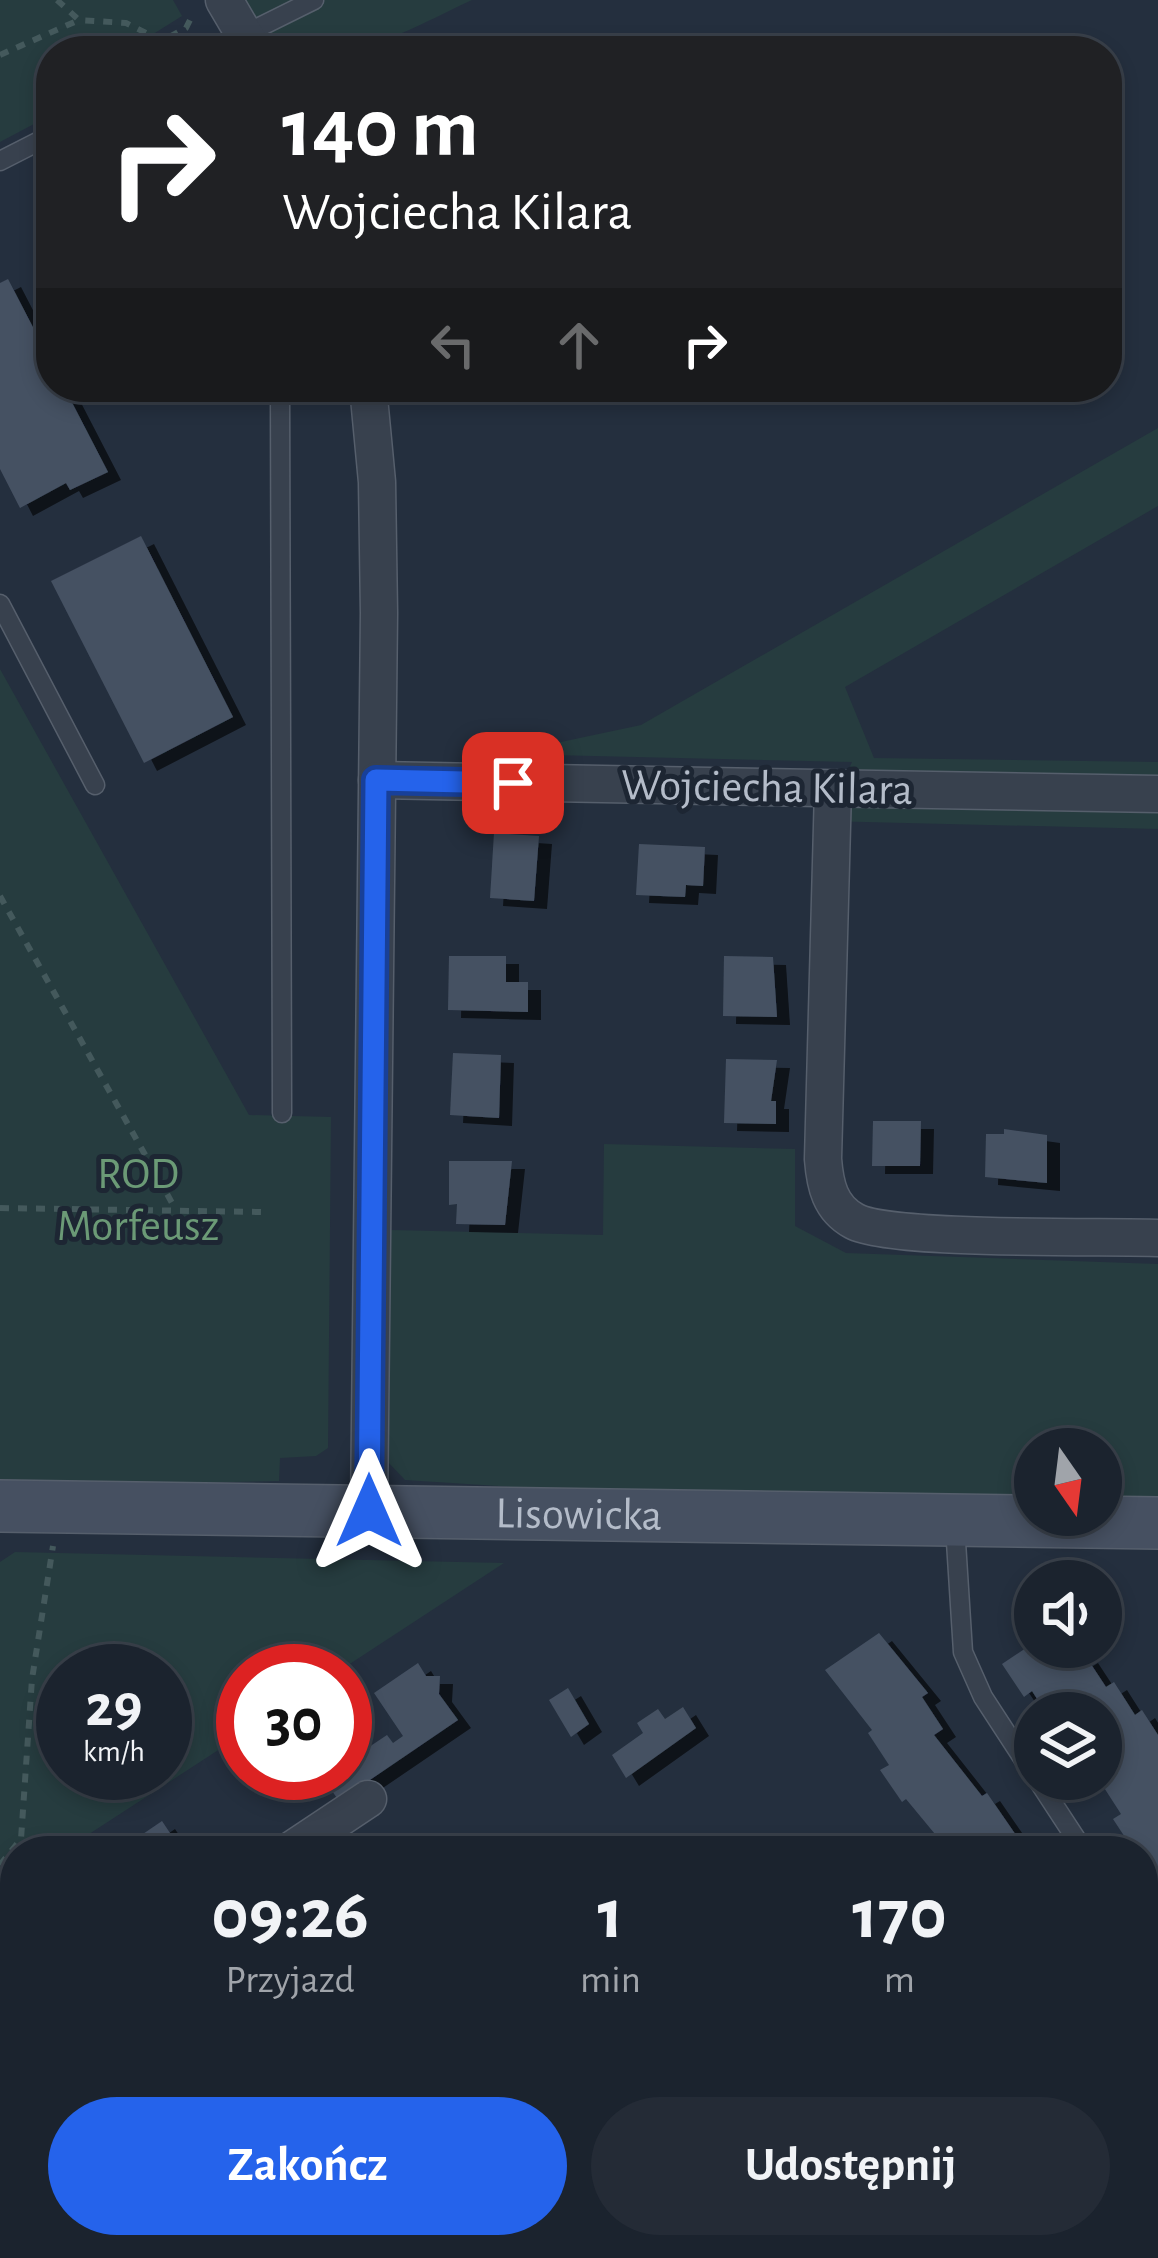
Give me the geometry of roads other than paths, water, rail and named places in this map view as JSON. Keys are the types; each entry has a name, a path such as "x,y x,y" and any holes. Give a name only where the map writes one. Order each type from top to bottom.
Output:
{"main road":[{"name":"Lisowicka","path":"0,1506 1158,1522"}],"street":[{"path":"224,0 245,36"},
{"path":"369,402 377,482 369,1511"},
{"name":"Wojciecha Kilara","path":"376,780 1158,794"},
{"path":"833,790 823,1159 829,1194 838,1209 881,1230 1158,1238"},
{"path":"312,1836 366,1800"}],"lane":[{"path":"258,36 314,0"},
{"path":"0,161 36,143"},
{"path":"280,402 282,1113"},
{"path":"0,604 95,785"},
{"path":"955,1521 963,1652 983,1697 1014,1744"},
{"path":"1050,1800 1074,1836"}],"park label":[{"name":"ROD Morfeusz","path":"138,1200"}]}
